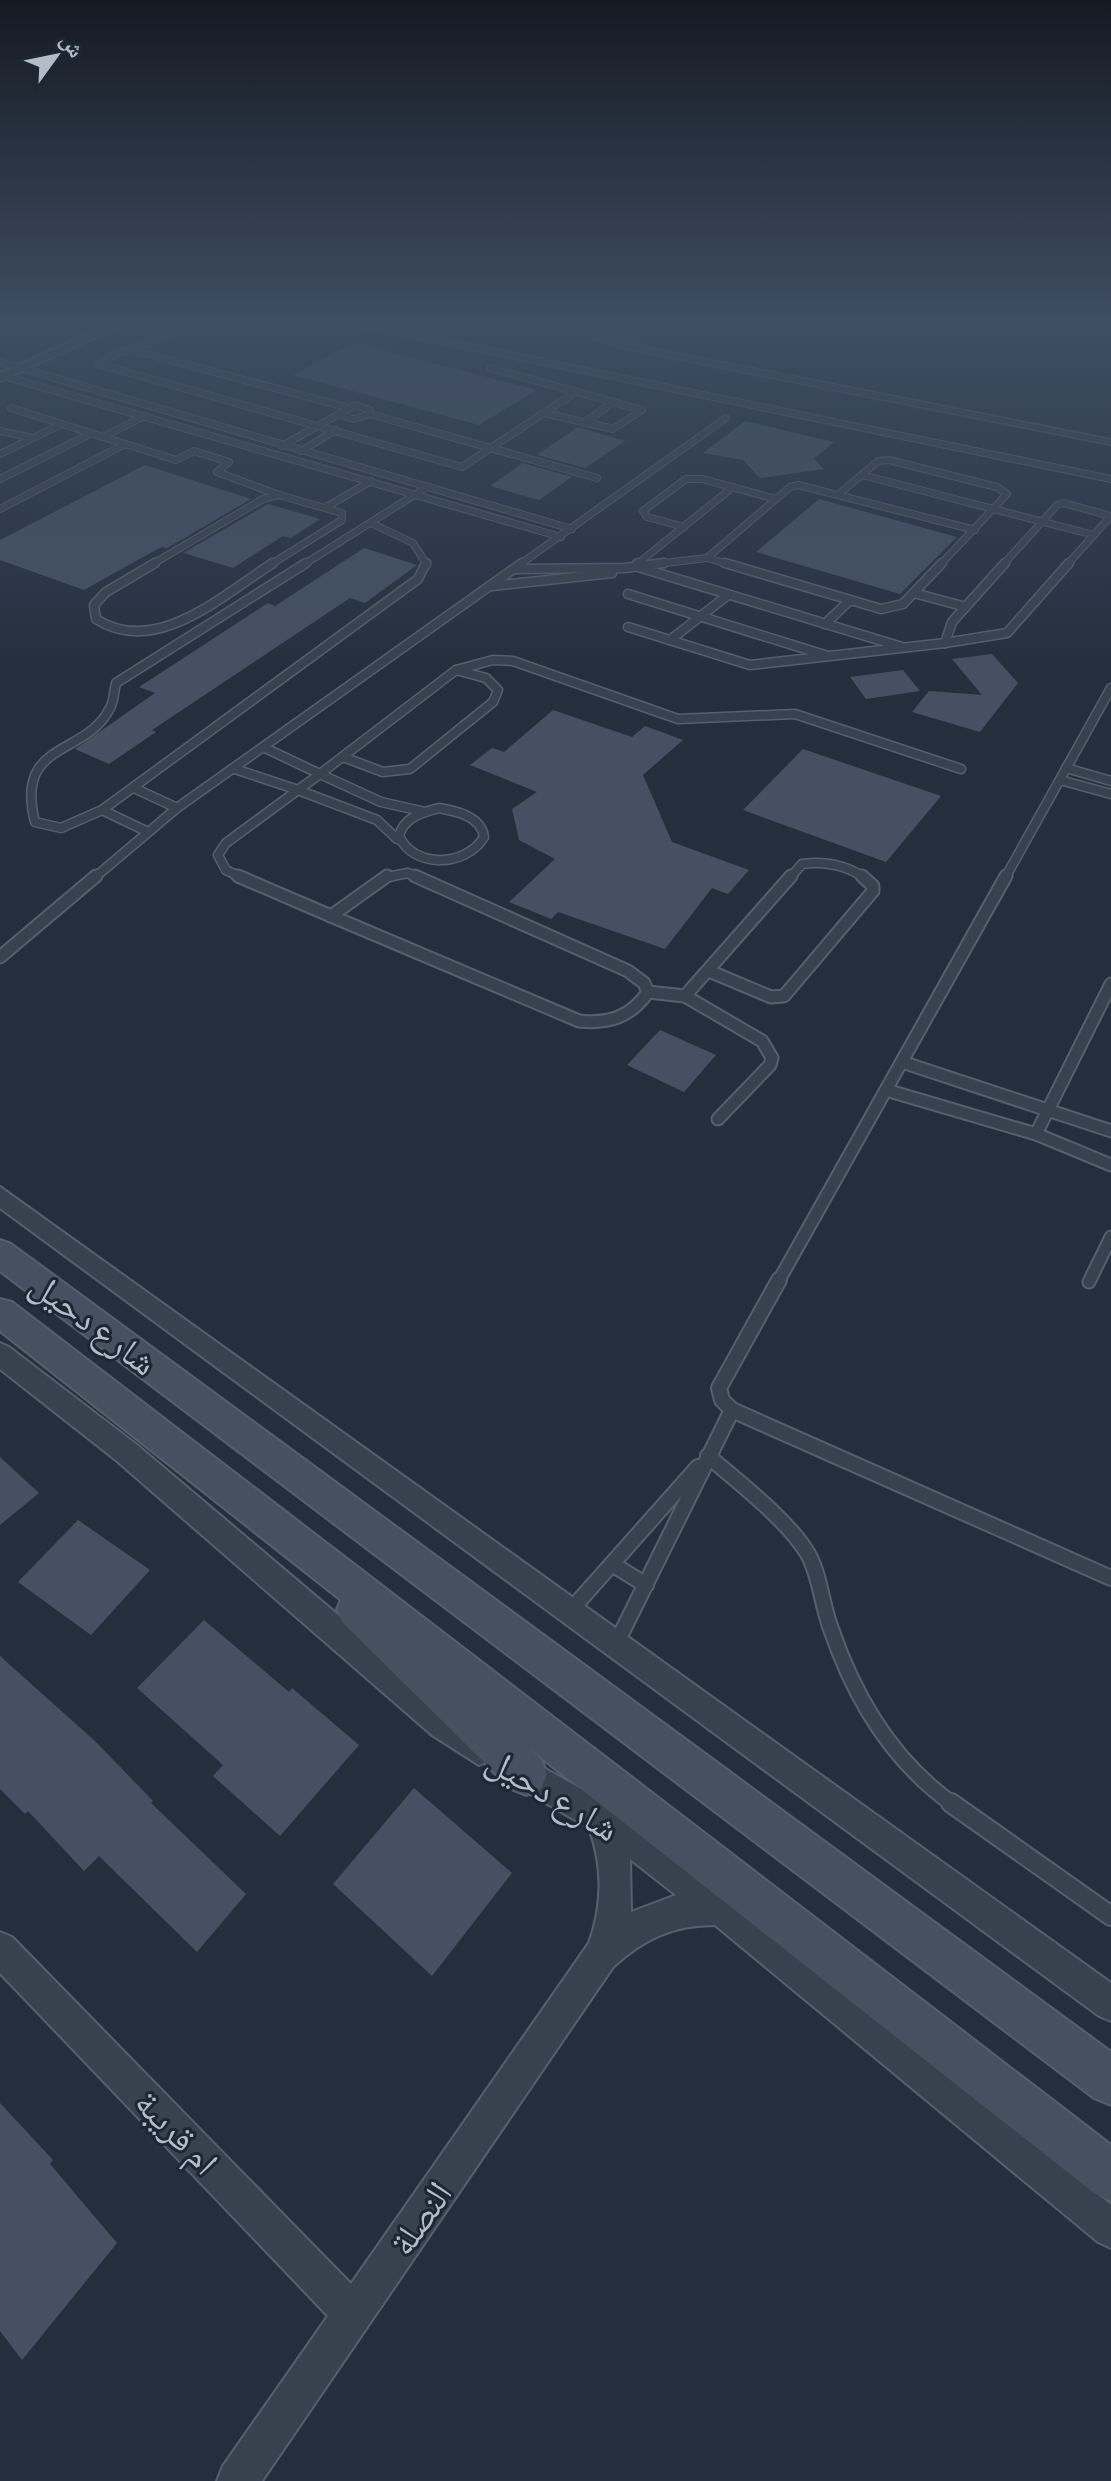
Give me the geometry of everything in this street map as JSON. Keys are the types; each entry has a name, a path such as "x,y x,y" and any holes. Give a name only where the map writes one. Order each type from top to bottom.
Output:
{"main road":[{"name":"شارع دحيل","path":"0,1253 1111,2081"},
{"name":"شارع دحيل","path":"0,1312 1111,2176"},
{"path":"243,1498 526,1774"}],"street":[{"name":"شارع دحيل","path":"0,1196 1111,2004"},
{"name":"شارع دحيل","path":"0,1354 127,1453 443,1724 493,1757 601,1817 721,1909 1111,2229"},
{"name":"النصلة","path":"238,2481 601,1955 615,1913 617,1870 601,1817"},
{"name":"النصلة","path":"601,1955 644,1921 695,1908 721,1909"},
{"name":"ام قريبة","path":"0,1949 353,2314"}],"lane":[{"path":"0,454 30,439"},
{"path":"0,479 80,439"},
{"path":"109,439 176,460 194,451 229,462 217,472 279,495 328,506 342,513 340,522 180,622 154,630 126,631 96,619 94,605 106,592 263,499 279,495"},
{"path":"224,439 561,537"},
{"path":"261,439 572,529"},
{"path":"271,452 295,439"},
{"path":"291,457 321,439"},
{"path":"365,439 462,467 506,439"},
{"path":"459,439 597,478"},
{"path":"0,957 146,831 697,439"},
{"path":"916,439 1111,479"},
{"path":"0,509 125,444"},
{"path":"492,586 563,581 635,566 707,558 849,601 892,609 914,593 1007,494 997,487 889,460 878,461 839,494"},
{"path":"862,475 1094,535"},
{"path":"684,527 647,517 643,511 686,479 702,479 776,499"},
{"path":"328,506 371,481"},
{"path":"707,558 776,499 798,485 975,530"},
{"path":"371,523 411,541 424,554 427,566 418,579 102,810 74,825 59,829 35,822 28,795 44,759 99,722 111,707 116,683 427,487"},
{"path":"635,566 733,487"},
{"path":"628,627 750,665 906,648 945,643 1007,633 1109,518 1107,515 1059,503 947,628 945,643"},
{"path":"635,566 906,648"},
{"path":"515,569 625,568"},
{"path":"914,593 966,607"},
{"path":"628,594 832,657"},
{"path":"670,640 728,595"},
{"path":"825,624 849,601"},
{"path":"648,992 641,1004 618,1020 579,1021 236,875 220,863 218,855 226,843 456,670 493,660 513,661 685,720 795,714 961,769"},
{"path":"343,757 383,772 401,772 417,765 497,697 498,690 486,678 456,670"},
{"path":"1111,688 719,1388 722,1400 732,1410 1111,1578"},
{"path":"235,769 377,820 397,839 402,849 432,860 466,854 479,845 483,835 481,824 471,815 439,808 421,811 381,802 265,748"},
{"path":"1066,768 1111,781"},
{"path":"1060,780 1111,794"},
{"path":"134,788 177,808"},
{"path":"102,810 146,831"},
{"path":"397,839 398,828 421,811"},
{"path":"431,882 432,860"},
{"path":"685,996 802,864 824,861 866,878 873,886 873,891 784,996 771,997 709,971"},
{"path":"331,916 386,876 408,873 628,971 644,983 648,992"},
{"path":"0,947 48,916"},
{"path":"1036,1134 1111,984"},
{"path":"648,992 685,996 762,1041 772,1058 770,1065 718,1119"},
{"path":"902,1062 1111,1131"},
{"path":"886,1090 1036,1134 1111,1165"},
{"path":"1089,1283 1111,1237"},
{"path":"616,1644 732,1410"},
{"path":"570,1611 708,1456"},
{"path":"708,1456 764,1504 808,1554 831,1631 867,1713 922,1783 1111,1916"},
{"path":"612,1564 646,1585"}],"building":[{"path":"561,439 625,441 585,468 537,455"},
{"path":"722,439 820,439 834,442 814,459 824,469 760,478 743,460 703,453"},
{"path":"523,463 572,477 539,500 490,486"},
{"path":"145,465 251,499 167,548 161,547 84,590 0,560 0,540"},
{"path":"819,499 957,537 900,594 756,552"},
{"path":"268,504 320,519 291,538 283,536 233,568 183,553"},
{"path":"364,548 417,565 365,603 350,598 152,730 156,732 109,764 75,749 155,693 139,687 268,603 275,606"},
{"path":"992,654 1018,683 980,732 912,712 929,691 982,695 952,659"},
{"path":"903,670 920,691 866,699 850,677"},
{"path":"553,710 632,737 645,726 683,740 643,775 672,842 749,870 728,894 712,888 665,949 558,912 551,919 509,902 555,859 519,840 512,809 537,792 470,765 492,748 504,752"},
{"path":"803,749 941,796 886,862 743,810"},
{"path":"660,1030 716,1055 684,1092 627,1065"},
{"path":"0,1457 39,1493 0,1525"},
{"path":"78,1520 150,1570 91,1635 18,1582"},
{"path":"204,1620 289,1692 292,1688 359,1745 280,1836 213,1776 223,1765 137,1688"},
{"path":"0,1656 96,1742 153,1801 151,1803 246,1894 197,1952 99,1856 84,1871 28,1811 25,1814 0,1789"},
{"path":"414,1788 512,1873 432,1976 333,1884"},
{"path":"0,2103 53,2160 50,2164 117,2243 22,2360 0,2331"}]}
